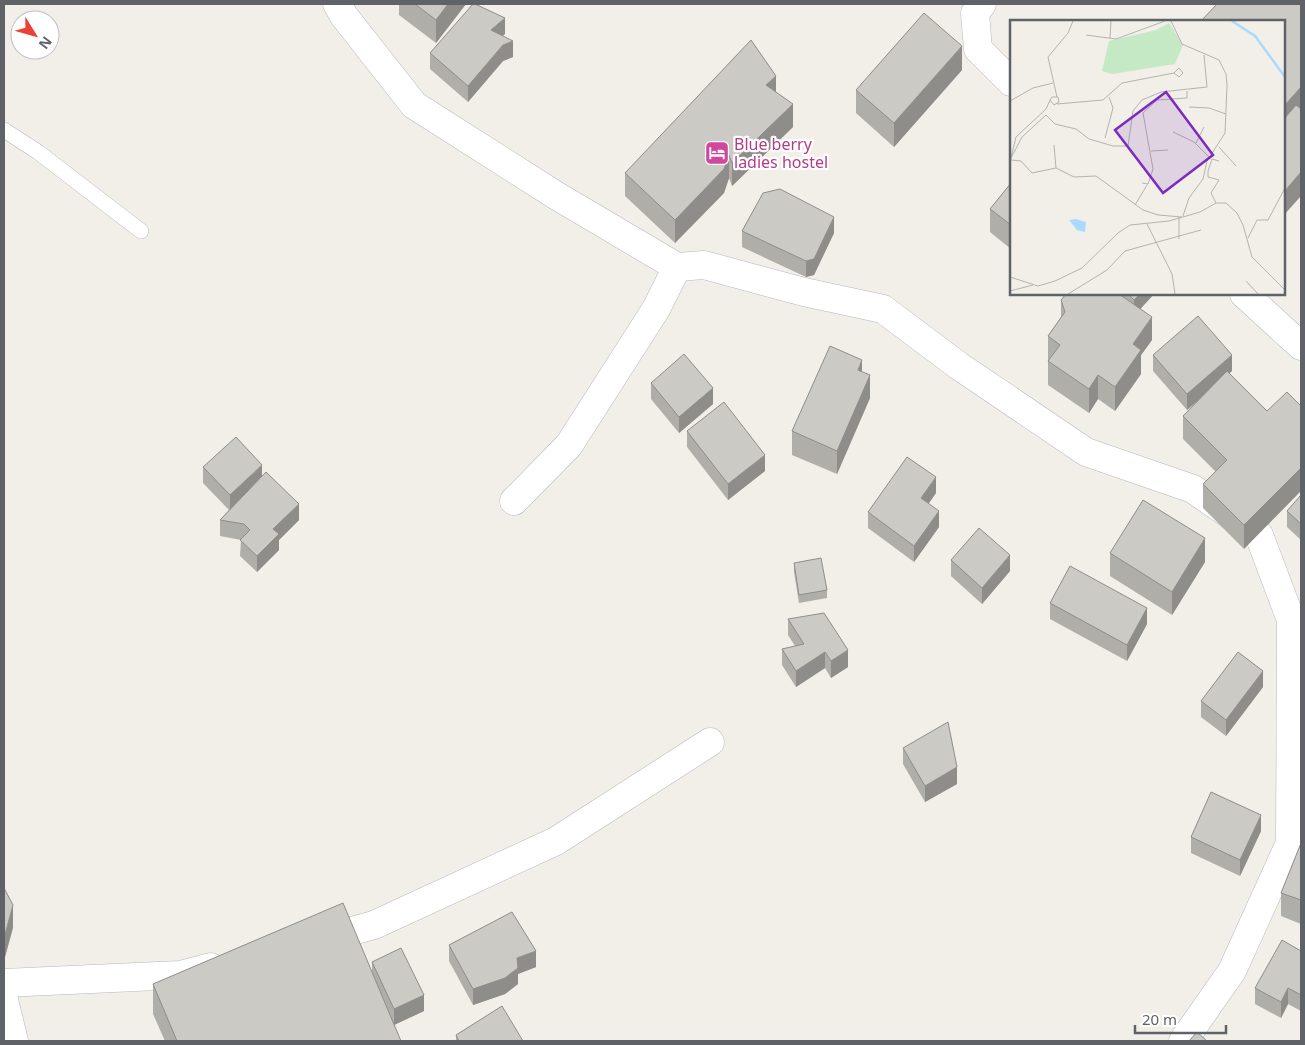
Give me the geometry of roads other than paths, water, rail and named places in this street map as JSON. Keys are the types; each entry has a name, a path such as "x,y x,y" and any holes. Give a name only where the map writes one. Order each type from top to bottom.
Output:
{"street":[{"path":"337,4 344,16 414,105 557,196 677,266 704,265 804,292 883,309 959,366 1086,452 1193,489 1259,535 1291,620 1290,843 1232,971 1183,1041"},
{"path":"982,4 976,13 978,49 1010,81"},
{"path":"514,501 569,445 656,308 677,266"},
{"path":"1245,295 1301,346"},
{"path":"294,946 374,926 556,841 710,742"},
{"path":"333,936 347,963"},
{"path":"4,983 180,974 237,960"},
{"path":"4,1000 14,1041"}],"lane":[{"path":"4,130 38,152 141,231"}],"place":[{"name":"Blue berry ladies hostel","path":"717,153"}]}
